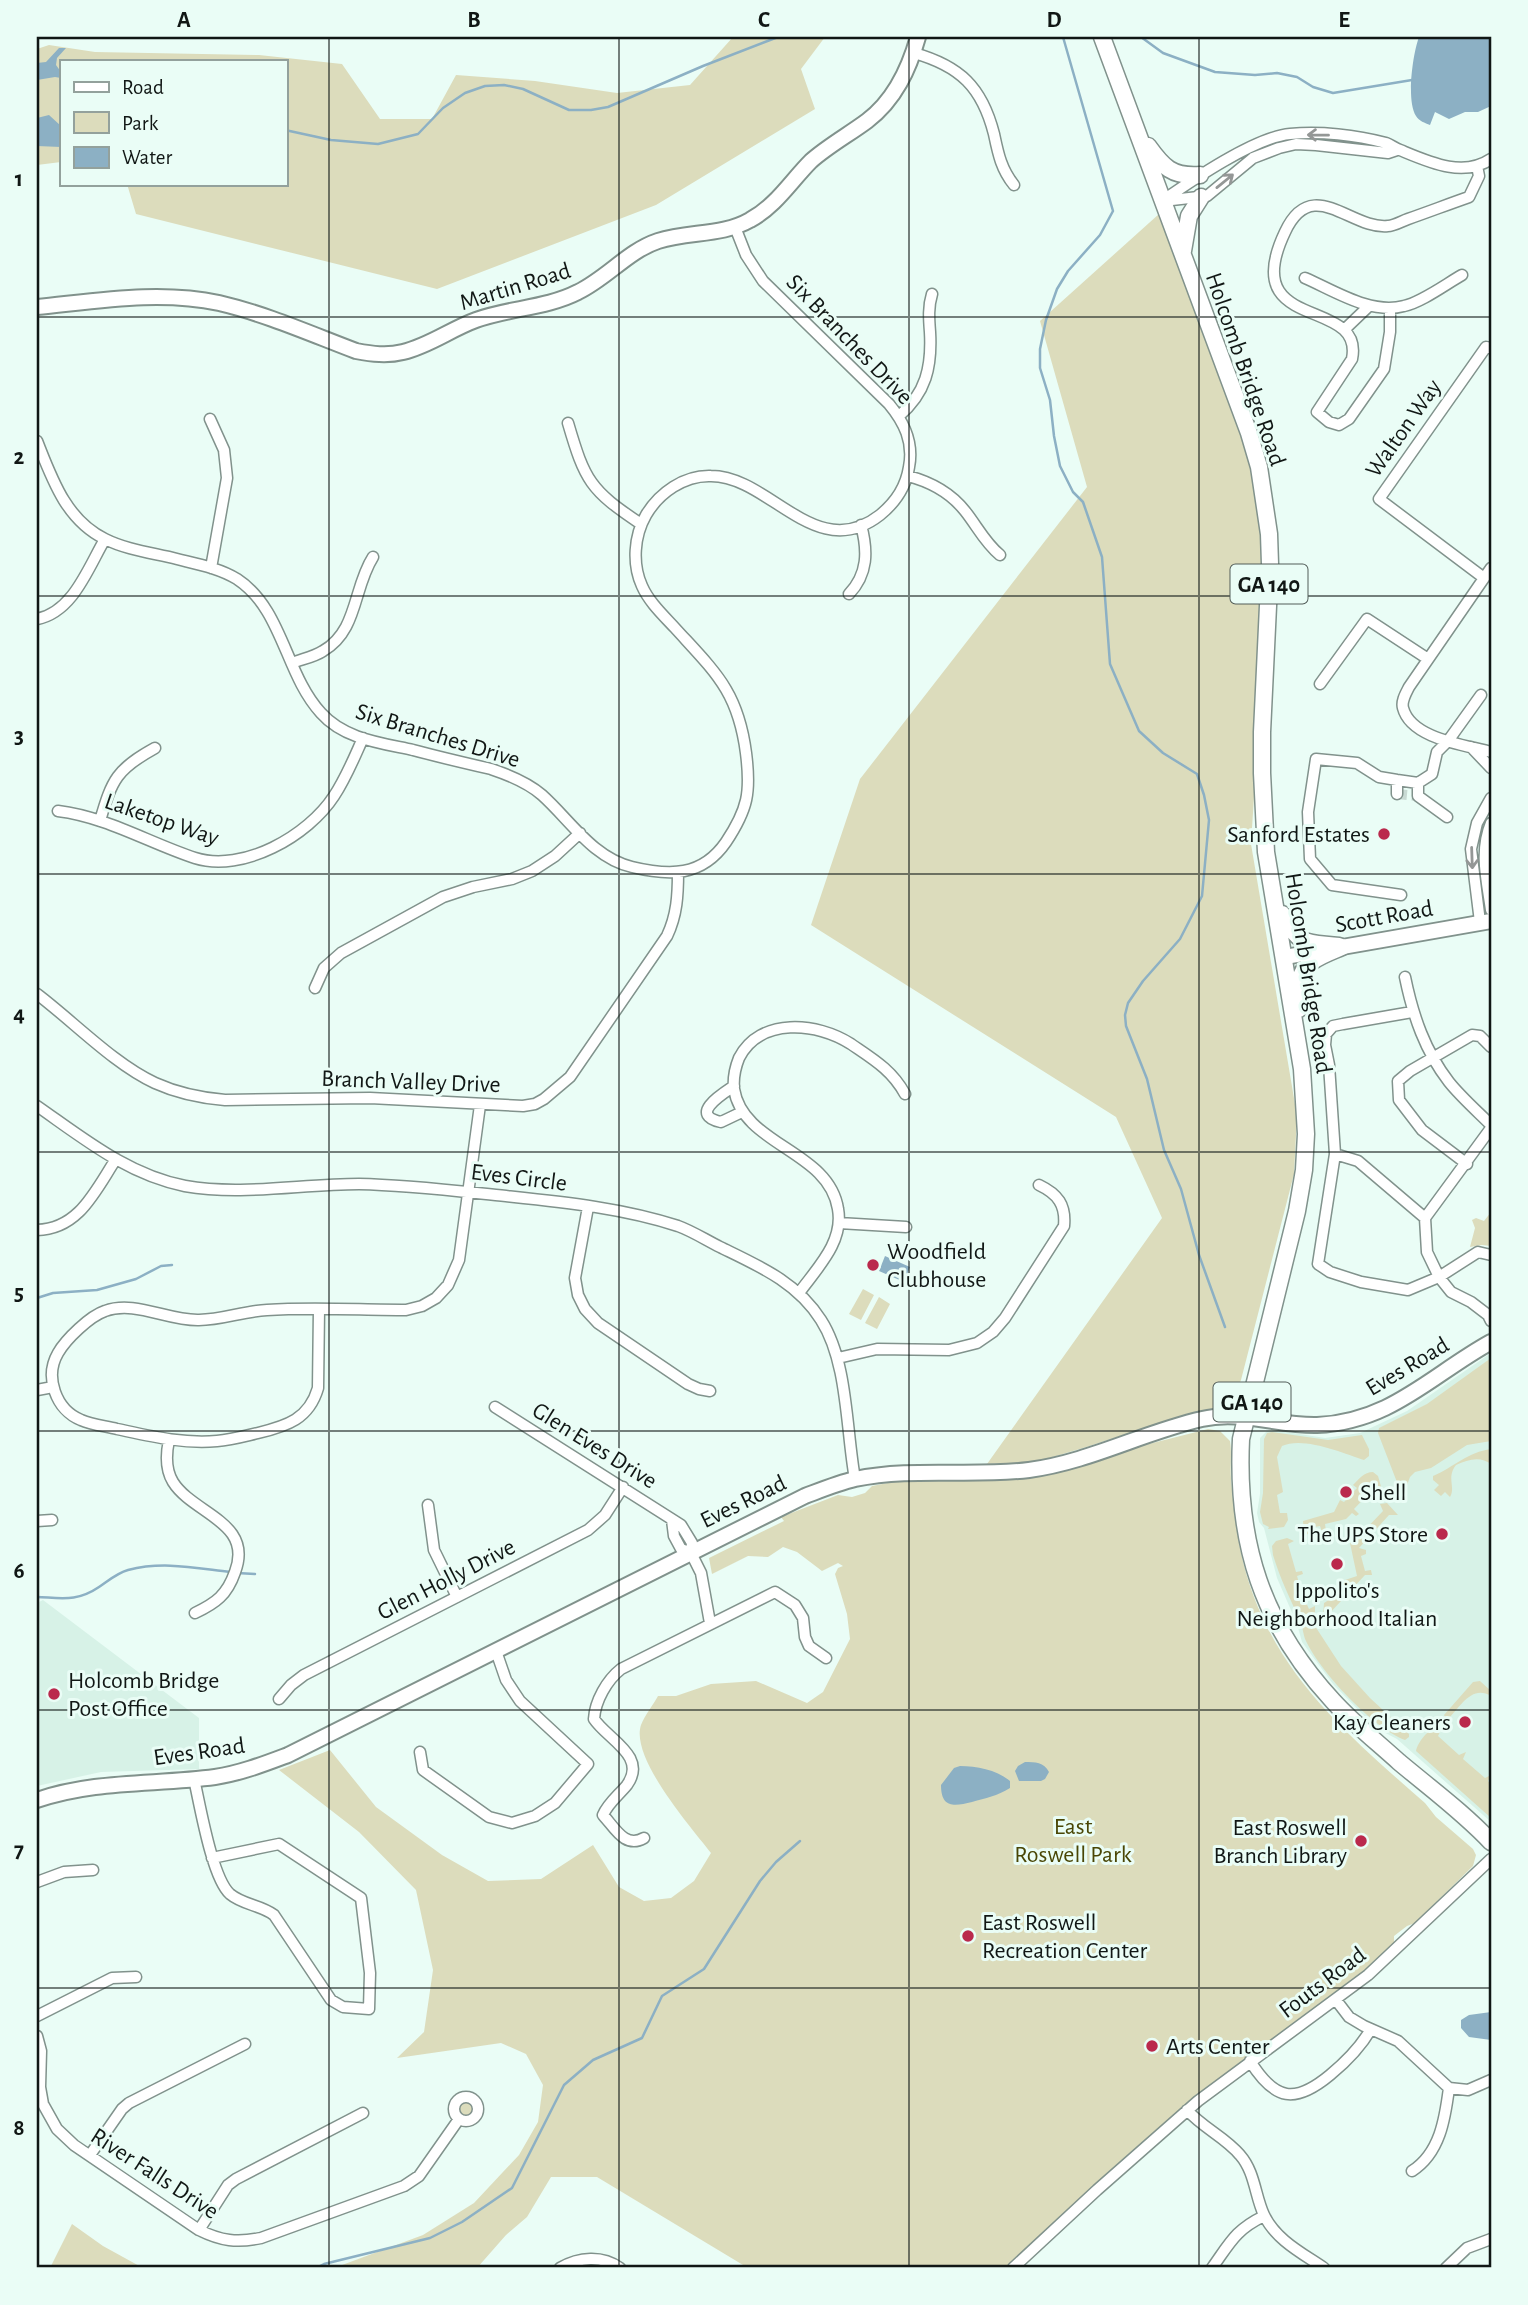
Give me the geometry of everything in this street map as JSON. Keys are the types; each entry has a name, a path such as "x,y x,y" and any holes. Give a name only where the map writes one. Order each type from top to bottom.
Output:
{"main road":[{"name":"Holcomb Bridge Road","path":"1102,37 1249,433 1266,502 1270,564 1262,773 1266,852 1295,1021 1306,1099 1306,1134 1304,1170 1297,1211 1241,1439 1240,1472 1246,1532 1262,1590 1288,1645 1346,1715 1491,1842"},
{"path":"1136,131 1163,166 1186,176 1199,175"},
{"path":"1183,257 1188,218 1200,197"},
{"path":"1276,904 1300,940 1311,944 1342,947"},
{"path":"1295,1021 1301,1000 1300,978 1306,967 1342,947"}],"street":[{"name":"Martin Road","path":"37,307 123,298 184,298 251,312 356,351 392,354 416,348 478,319 576,294 597,282 633,253 657,241 735,227 766,210 814,158 880,110 900,85 918,37"},
{"path":"914,52 948,66 963,76 975,89 989,115 1001,166 1014,185"},
{"path":"1162,201 1199,175 1252,154 1289,134 1367,139 1463,170 1491,159"},
{"path":"1366,150 1367,139"},
{"path":"1162,201 1207,196 1252,154 1296,144 1388,153 1398,150"},
{"path":"1390,309 1390,332 1384,369 1349,419 1339,425 1329,422 1317,411 1352,359 1351,339 1345,329 1294,306 1276,286 1272,272 1274,257 1286,229 1293,219 1315,205 1388,226 1469,197 1479,176 1477,166"},
{"name":"Six Branches Drive","path":"37,442 66,506 84,525 105,539 211,568 237,579 259,598 305,691 320,713 340,728 363,738 510,776 541,794 599,852 618,863 656,872 687,872 700,866 723,847 745,811 749,777 743,727 729,693 715,672 650,600 642,586 635,555 641,524 653,504 669,489 690,479 711,476 740,482 814,526 837,529 861,526 890,507 901,493 908,476 910,460 910,445 899,416 762,281 746,256 735,227"},
{"path":"1305,278 1369,306 1390,309 1407,306 1462,275"},
{"path":"899,416 918,397 929,373 929,310 932,294"},
{"path":"1345,329 1369,306"},
{"name":"Walton Way","path":"1485,578 1379,499 1486,347 1491,348"},
{"path":"210,419 224,450 227,478 211,568"},
{"path":"568,423 579,461 592,484 610,503 641,524"},
{"path":"908,476 932,484 952,497 966,512 985,541 1000,555"},
{"path":"849,594 860,580 866,564 861,526"},
{"path":"37,619 64,605 75,592 105,539"},
{"path":"292,663 322,652 342,635 352,617 364,573 373,557"},
{"path":"1491,568 1403,699 1403,708 1413,723 1424,732 1491,752"},
{"path":"1320,684 1367,619 1428,659"},
{"path":"1401,895 1332,885 1310,859 1308,812 1316,759 1357,763 1379,777 1418,783 1432,774 1437,752 1481,695"},
{"name":"Laketop Way","path":"58,811 80,814 199,859 225,862 250,858 299,831 322,811 341,783 363,738"},
{"path":"1471,747 1491,768"},
{"path":"100,821 108,792 118,775 132,761 155,748"},
{"path":"1397,780 1397,794"},
{"path":"1418,783 1418,796 1447,817"},
{"path":"1486,921 1471,849 1477,823 1491,798"},
{"path":"1491,823 1486,838 1484,860 1491,910"},
{"path":"315,988 324,968 341,953 443,897 532,871 555,856 580,833"},
{"name":"Branch Valley Drive","path":"37,994 128,1068 181,1093 225,1100 370,1098 504,1106 535,1104 554,1092 570,1077 667,936 674,922 678,902 677,872"},
{"name":"Scott Road","path":"1285,957 1486,921"},
{"path":"1405,977 1412,1012 1433,1058 1449,1082 1491,1127 1425,1218 1426,1252 1439,1277 1451,1292 1471,1302 1488,1315 1491,1321"},
{"path":"1412,1012 1333,1026 1326,1034 1335,1154 1318,1264 1330,1272 1402,1291 1439,1277 1478,1252 1491,1255"},
{"path":"799,1293 830,1251 836,1237 839,1223 836,1199 825,1178 754,1125 742,1112 734,1086 737,1063 750,1043 769,1030 792,1027 827,1033 845,1040 887,1069 898,1080 905,1094"},
{"path":"1466,1164 1422,1130 1399,1100 1398,1081 1410,1071 1472,1035 1480,1036 1491,1047"},
{"path":"734,1086 711,1101 708,1114 721,1122 742,1112"},
{"path":"319,1309 318,1388 311,1405 301,1417 283,1427 226,1440 197,1443 169,1440 80,1420 62,1406 53,1387 53,1366 60,1350 88,1321 108,1310 129,1308 179,1319 197,1320 263,1310 319,1309 406,1310 422,1306 436,1298 448,1285 459,1260 480,1105"},
{"name":"Eves Circle","path":"37,1107 116,1159 158,1179 205,1189 361,1184 467,1192 588,1207 681,1227 765,1269 799,1293 822,1321 838,1358 856,1479"},
{"path":"1335,1154 1358,1161 1425,1218"},
{"path":"37,1230 59,1226 78,1214 116,1159"},
{"path":"838,1358 877,1349 959,1349 977,1343 993,1332 1005,1318 1064,1226 1065,1214 1061,1201 1052,1191 1039,1185"},
{"path":"588,1207 575,1278 578,1295 585,1309 598,1322 688,1384 710,1391"},
{"path":"839,1223 906,1227"},
{"name":"Eves Road","path":"37,1800 90,1786 194,1779 234,1773 288,1755 805,1496 856,1479 892,1474 990,1474 1031,1470 1077,1459 1221,1415 1315,1425 1364,1418 1407,1398 1491,1342"},
{"path":"37,1390 53,1387"},
{"name":"Glen Eves Drive","path":"495,1408 681,1525 691,1540 691,1553 701,1573 710,1623"},
{"path":"169,1440 166,1464 173,1483 184,1495 225,1525 234,1537 238,1549 237,1565 229,1584 214,1604 195,1613"},
{"name":"Glen Holly Drive","path":"279,1699 304,1675 588,1530 605,1515 623,1487"},
{"path":"428,1505 435,1550 457,1597"},
{"path":"37,1521 52,1520"},
{"path":"644,1838 630,1842 622,1837 603,1815 628,1784 633,1769 626,1751 594,1719 607,1683 614,1675 710,1623 775,1592 796,1605 803,1618 809,1646 825,1658"},
{"path":"420,1752 423,1770 489,1817 512,1823 535,1816 555,1803 588,1764 520,1701 506,1680 496,1651"},
{"path":"194,1779 212,1858 228,1893 248,1905 267,1910 280,1922 331,2000 344,2007 369,2009 370,1973 361,1898 279,1844 212,1858"},
{"name":"Fouts Road","path":"1013,2268 1187,2110 1368,1975 1491,1859"},
{"path":"37,1882 64,1872 93,1870"},
{"path":"37,2016 112,1978 136,1977"},
{"path":"1336,2000 1349,2017 1398,2041 1449,2088 1468,2090 1491,2080"},
{"path":"1250,2061 1266,2083 1277,2092 1288,2095 1302,2094 1314,2088 1352,2057 1371,2029"},
{"name":"River Falls Drive","path":"37,2036 41,2052 40,2087 43,2104 48,2117 65,2138 199,2230 216,2238 242,2242 261,2238 404,2186 419,2176 459,2119"},
{"path":"90,2155 129,2103 245,2044"},
{"path":"1412,2171 1421,2165 1440,2134 1449,2088"},
{"path":"1187,2110 1241,2156 1251,2174 1264,2216 1273,2230 1284,2242 1324,2268"},
{"path":"199,2230 228,2185 236,2179 363,2113"},
{"path":"1212,2268 1236,2234 1246,2225 1264,2216"},
{"path":"1446,2268 1467,2248 1491,2239"},
{"path":"560,2268 578,2260 592,2259 603,2260 620,2268"}],"shaded area":[{"path":"1491,1353 1491,1822 1397,1739 1376,1728 1333,1684 1302,1642 1277,1578 1264,1528 1257,1513 1260,1494 1260,1438 1267,1431 1325,1438 1360,1433 1407,1411"},
{"path":"43,1600 199,1718 199,1769 101,1772 37,1786 37,1603"}],"green space":[{"path":"733,37 825,37 801,69 815,109 656,205 437,289 136,214 128,186 287,186 287,60 60,60 60,162 37,165 37,49 49,45 95,52 259,55 342,64 380,119 432,119 456,75 535,81 617,93 690,85"},
{"path":"1169,205 1272,515 1251,844 1297,1116 1294,1174 1241,1380 1226,1407 1180,1418 1045,1459 987,1464 1162,1218 1116,1117 811,925 860,779 1087,487 1040,321"},
{"path":"1491,1212 1491,1246 1470,1247 1475,1228 1472,1220 1476,1218 1484,1221"},
{"path":"863,1289 874,1295 861,1320 849,1314"},
{"path":"879,1297 890,1304 877,1329 865,1323"},
{"path":"1491,1358 1491,1441 1467,1445 1431,1468 1415,1472 1406,1488 1400,1490 1378,1433 1379,1428 1427,1404"},
{"name":"East Roswell Park","path":"1208,1429 1220,1431 1230,1441 1233,1497 1241,1553 1253,1593 1269,1630 1288,1663 1337,1722 1425,1803 1476,1855 1473,1866 1415,1923 1394,1936 1394,1944 1353,1980 1196,2098 1008,2268 748,2268 597,2177 551,2177 527,2217 506,2235 477,2268 334,2268 423,2235 474,2203 519,2155 538,2122 543,2085 526,2054 501,2043 397,2058 424,2032 433,1970 416,1890 359,1832 279,1770 330,1750 376,1807 442,1855 488,1881 541,1879 593,1845 619,1887 644,1901 671,1898 694,1881 711,1853 664,1792 644,1755 640,1739 641,1725 658,1696 676,1696 711,1684 756,1681 807,1703 823,1692 850,1639 847,1614 835,1574 838,1568 843,1566 838,1563 822,1571 797,1552 783,1547 768,1557 748,1556 712,1574 709,1558 784,1521 781,1517 838,1495 852,1497 865,1493 872,1486 893,1482 988,1478 1062,1466"},
{"path":"1267,1433 1328,1440 1362,1435 1369,1449 1369,1456 1364,1460 1312,1444 1291,1443 1282,1446 1277,1457 1283,1492 1277,1495 1280,1513 1287,1513 1288,1520 1284,1527 1268,1529 1269,1527 1263,1524 1260,1512 1264,1439"},
{"path":"1491,1449 1491,1464 1474,1459 1456,1465 1452,1474 1450,1497 1445,1492 1441,1496 1434,1490 1439,1485 1433,1480 1433,1476 1468,1456"},
{"path":"1373,1472 1378,1476 1382,1490 1375,1487 1354,1509 1359,1514 1356,1516 1352,1513 1346,1519 1325,1524 1326,1531 1322,1532 1320,1526 1309,1528 1310,1535 1304,1533 1303,1521 1334,1512 1340,1500 1344,1502 1357,1488 1353,1485 1357,1480"},
{"path":"1387,1503 1398,1515 1389,1515 1359,1548 1366,1550 1366,1554 1361,1556 1365,1571 1371,1570 1372,1575 1365,1575 1329,1614 1334,1617 1332,1621 1326,1622 1323,1617 1324,1603 1332,1598 1328,1593 1344,1588 1342,1581 1357,1576 1350,1543 1360,1536 1356,1531 1359,1528 1363,1532 1383,1511 1380,1504"},
{"path":"1287,1538 1294,1541 1288,1544 1296,1572 1302,1571 1303,1574 1297,1576 1302,1594 1309,1609 1315,1606 1315,1626 1341,1666 1370,1698 1409,1734 1405,1740 1378,1724 1349,1698 1313,1654 1273,1555 1272,1546 1276,1541"},
{"path":"1480,1681 1491,1691 1491,1696 1484,1693 1472,1695 1446,1719 1444,1715 1473,1682"},
{"path":"1437,1728 1441,1730 1438,1736 1459,1755 1466,1752 1463,1759 1485,1778 1491,1775 1488,1781 1491,1784 1491,1818 1416,1751 1424,1736"},
{"path":"467,2100 473,2102 473,2114 467,2116 461,2114 459,2108 461,2102"},
{"path":"72,2224 103,2246 143,2268 50,2268"}],"water":[{"path":"1419,37 1491,37 1491,106 1449,119 1435,112 1430,125 1422,122 1416,116 1411,100 1413,65"},
{"path":"59,48 66,48 57,58 60,78 37,80 37,63 46,62"},
{"path":"49,115 60,125 60,147 37,146 37,118"},
{"path":"885,1256 910,1267 904,1282 879,1271"},
{"path":"1025,1762 1045,1766 1049,1772 1045,1779 1019,1781 1015,1771"},
{"path":"960,1766 993,1771 1010,1781 1010,1788 972,1802 950,1804 943,1798 941,1785 954,1768"},
{"path":"1491,2012 1491,2040 1469,2037 1461,2028 1461,2020 1469,2015"}],"waterway":[{"path":"287,130 331,140 378,144 418,134 443,108 465,93 485,86 504,85 523,89 569,110 608,107 778,37"},
{"path":"1063,37 1113,211 1100,235 1068,271 1057,289 1046,320 1040,349 1040,368 1050,400 1060,466 1073,492 1083,502 1102,557 1110,664 1139,731 1163,753 1197,774 1209,820 1202,896 1180,939 1143,981 1128,1003 1125,1015 1126,1026 1147,1079 1164,1150 1181,1189 1199,1255 1225,1327"},
{"path":"1141,37 1163,53 1215,72 1255,75 1277,73 1297,77 1313,87 1333,93 1412,80"},
{"path":"37,1298 53,1293 97,1290 136,1279 161,1266 172,1265"},
{"path":"37,1597 69,1598 84,1595 120,1573 141,1567 179,1566 230,1572"},
{"path":"237,1573 255,1574"},
{"path":"316,2268 430,2238 462,2222 512,2188 564,2085 593,2060 642,2038 662,1996 704,1969 760,1881 776,1862 800,1841"}],"tunnel":[{"path":"1397,794 1418,796"}],"place":[{"name":"Sanford Estates","path":"1384,834"},
{"name":"Woodfield Clubhouse","path":"873,1265"},
{"name":"Shell","path":"1346,1492"},
{"name":"The UPS Store","path":"1442,1534"},
{"name":"Ippolito's Neighborhood Italian","path":"1337,1564"},
{"name":"Holcomb Bridge Post Office","path":"54,1694"},
{"name":"Kay Cleaners","path":"1465,1722"},
{"name":"East Roswell Branch Library","path":"1361,1841"},
{"name":"East Roswell Recreation Center","path":"968,1936"},
{"name":"Arts Center","path":"1152,2046"}]}
